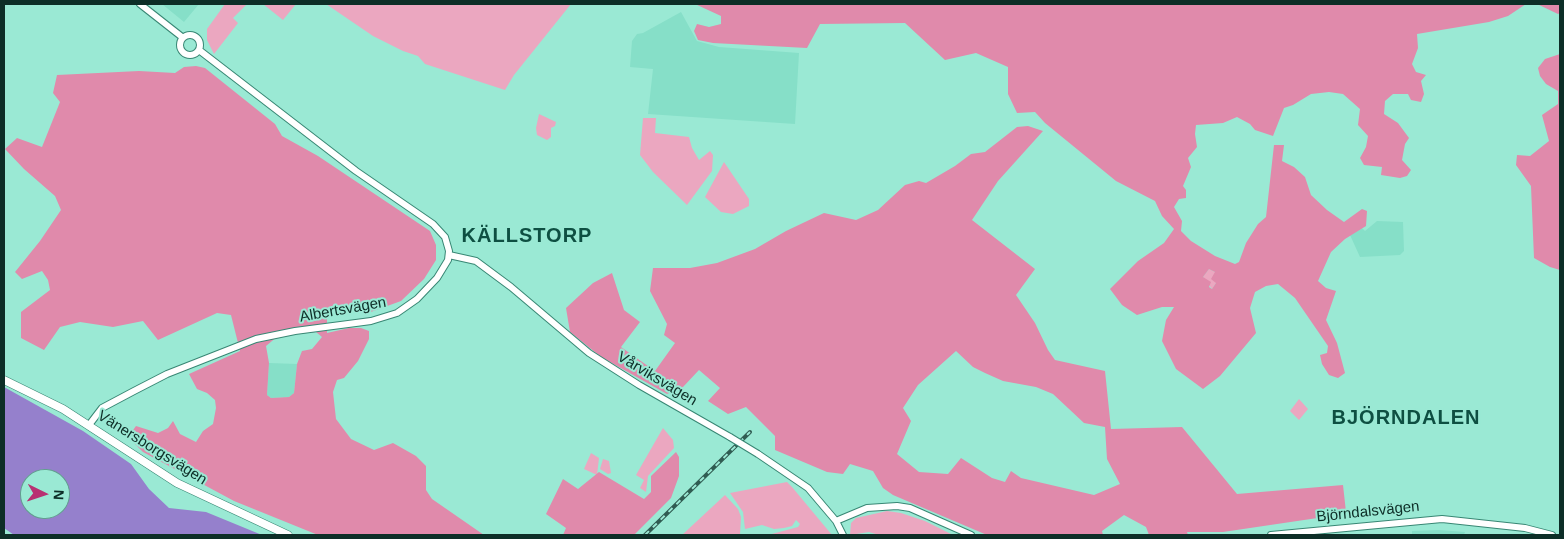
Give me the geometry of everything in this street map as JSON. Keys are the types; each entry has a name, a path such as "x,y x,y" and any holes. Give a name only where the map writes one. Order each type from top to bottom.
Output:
{"main road":[{"name":"Vänersborgsvägen","path":"4,380 63,409 177,483 288,535"}],"street":[{"path":"140,4 182,37"},
{"path":"188,34 196,36 200,43 198,50 191,55 184,53 180,45 182,37 188,34"},
{"path":"198,50 356,171 433,224 445,237 449,255"},
{"name":"Albertsvägen","path":"89,425 102,408 167,374 256,339 371,320 397,313 411,305 437,278 444,269 449,255"},
{"name":"Vårviksvägen","path":"449,255 476,261 511,287 590,353 639,385 758,454 808,488 836,521 843,535"},
{"path":"836,521 867,508 897,506 910,508 971,535"},
{"name":"Björndalsvägen","path":"1271,535 1423,519 1468,520 1525,528 1552,535"}],"shaded area":[{"path":"162,4 199,4 184,22"},
{"path":"225,4 247,4 233,18 238,23 214,54 207,40 207,29"},
{"path":"263,4 296,4 283,20"},
{"path":"326,4 571,4 514,75 505,90 425,64 418,56 403,51 373,36"},
{"path":"695,4 1526,4 1508,16 1489,22 1417,34 1418,48 1412,64 1416,72 1426,75 1421,81 1424,94 1421,102 1411,100 1408,94 1393,94 1385,101 1384,114 1398,123 1409,138 1405,144 1402,160 1411,170 1407,176 1400,178 1381,175 1382,167 1364,165 1360,158 1366,147 1368,136 1358,125 1360,109 1343,94 1329,92 1311,94 1284,108 1273,136 1255,130 1250,124 1237,117 1223,123 1196,125 1197,147 1188,158 1191,167 1183,186 1186,190 1186,198 1179,199 1174,207 1182,221 1181,231 1191,241 1215,256 1235,264 1239,262 1246,243 1258,224 1266,217 1274,145 1284,145 1282,161 1294,167 1305,177 1311,195 1327,210 1344,222 1362,209 1367,211 1366,226 1345,239 1331,252 1318,281 1326,288 1336,291 1326,320 1337,343 1345,373 1338,378 1329,375 1322,364 1320,355 1327,353 1328,346 1295,298 1278,284 1266,286 1255,292 1250,308 1256,333 1220,376 1203,389 1176,369 1162,341 1166,320 1174,307 1162,307 1137,315 1122,305 1110,289 1138,261 1164,243 1174,229 1162,216 1155,201 1116,181 1045,123 1035,112 1017,113 1008,94 1008,67 976,53 945,60 905,23 820,24 807,48 713,43 698,40 694,31 697,24 709,27 721,24 721,16","holes":["1209,269 1215,272 1211,279 1216,283 1212,289 1209,287 1211,282 1203,277"]},
{"path":"1537,4 1560,4 1560,13 1558,14"},
{"path":"681,12 697,41 719,47 799,53 795,124 648,114 653,69 630,67 632,41 637,34 643,33"},
{"path":"1560,54 1560,270 1534,258 1531,186 1516,165 1517,155 1530,156 1549,141 1542,115 1558,104 1558,91 1546,84 1540,76 1538,68 1545,59"},
{"path":"196,66 205,68 275,124 282,136 318,156 430,231 436,245 436,260 424,279 401,301 368,313 356,310 339,312 327,317 327,333 349,328 361,328 369,331 369,339 358,361 344,378 337,380 333,392 336,419 351,439 374,450 393,443 416,456 426,466 426,490 432,499 484,535 318,535 234,501 143,452 128,437 136,426 158,433 168,428 173,421 180,434 196,442 203,431 213,424 216,408 215,400 207,393 197,389 189,374 240,351 231,315 217,313 158,340 143,321 113,327 80,322 60,327 44,350 21,338 21,312 50,290 48,280 42,271 22,279 15,272 40,241 61,210 55,196 24,169 5,149 17,138 42,147 60,102 53,93 57,75 139,71 175,73 184,67","holes":["316,332 322,337 312,349 302,351 297,364 294,393 289,397 271,398 267,395 269,363 266,346 278,336"]},
{"path":"539,114 556,122 555,126 551,128 551,137 547,140 537,135 536,128"},
{"path":"643,118 656,118 655,133 689,137 692,148 699,160 710,151 713,155 712,171 687,205 653,172 640,155"},
{"path":"1028,126 1043,131 998,181 972,220 1035,269 1016,295 1035,323 1055,360 1105,371 1111,429 1182,427 1237,494 1343,485 1346,512 1331,516 1223,532 1187,532 1188,535 1149,535 1146,527 1124,515 1102,531 1103,535 987,535 893,495 883,488 873,471 850,464 843,474 827,472 775,450 775,436 746,407 728,414 708,401 720,388 699,370 683,387 667,394 601,357 570,332 566,308 593,283 612,273 624,310 640,322 621,347 655,371 675,343 664,335 667,324 650,291 653,268 690,268 717,263 755,249 786,231 824,213 856,220 878,210 905,185 919,181 926,183 971,154 985,152 1017,127","holes":["956,351 973,367 1003,381 1036,387 1053,394 1084,423 1105,427 1107,459 1120,484 1094,495 1021,478 1011,471 1005,482 992,478 961,458 948,474 919,472 897,454 911,421 903,408 918,385"]},
{"path":"724,162 749,199 749,206 733,214 721,212 705,197"},
{"path":"1377,221 1403,222 1404,251 1400,255 1360,257 1350,235 1360,226 1365,231"},
{"path":"1209,269 1215,272 1216,283 1212,289 1203,277"},
{"path":"269,363 297,364 294,393 289,397 271,398 267,395"},
{"path":"4,387 83,431 131,464 149,489 169,508 206,512 262,535 14,535 4,528"},
{"path":"1299,399 1308,409 1299,420 1290,411"},
{"path":"663,428 673,440 674,448 648,476 646,492 640,488 644,480 636,475"},
{"path":"676,452 679,457 679,476 671,498 634,535 563,535 566,528 546,514 563,479 578,489 599,472 644,499 651,492 651,476"},
{"path":"591,453 599,458 597,475 584,469"},
{"path":"603,459 609,461 611,473 608,474 600,469"},
{"path":"787,482 832,535 768,535 798,527 800,524 796,520 792,526 784,528 774,529 762,525 745,529 743,512 730,493"},
{"path":"725,495 738,509 741,517 740,535 682,535"},
{"path":"887,511 901,513 925,521 953,535 879,535 869,532 850,535 851,523 856,518"},
{"path":"1439,530 1465,532 1464,535 1412,535 1412,531"}],"railway":[{"path":"645,535 750,432"}],"district":[{"name":"KÄLLSTORP","path":"527,236"},
{"name":"BJÖRNDALEN","path":"1406,418"}]}
